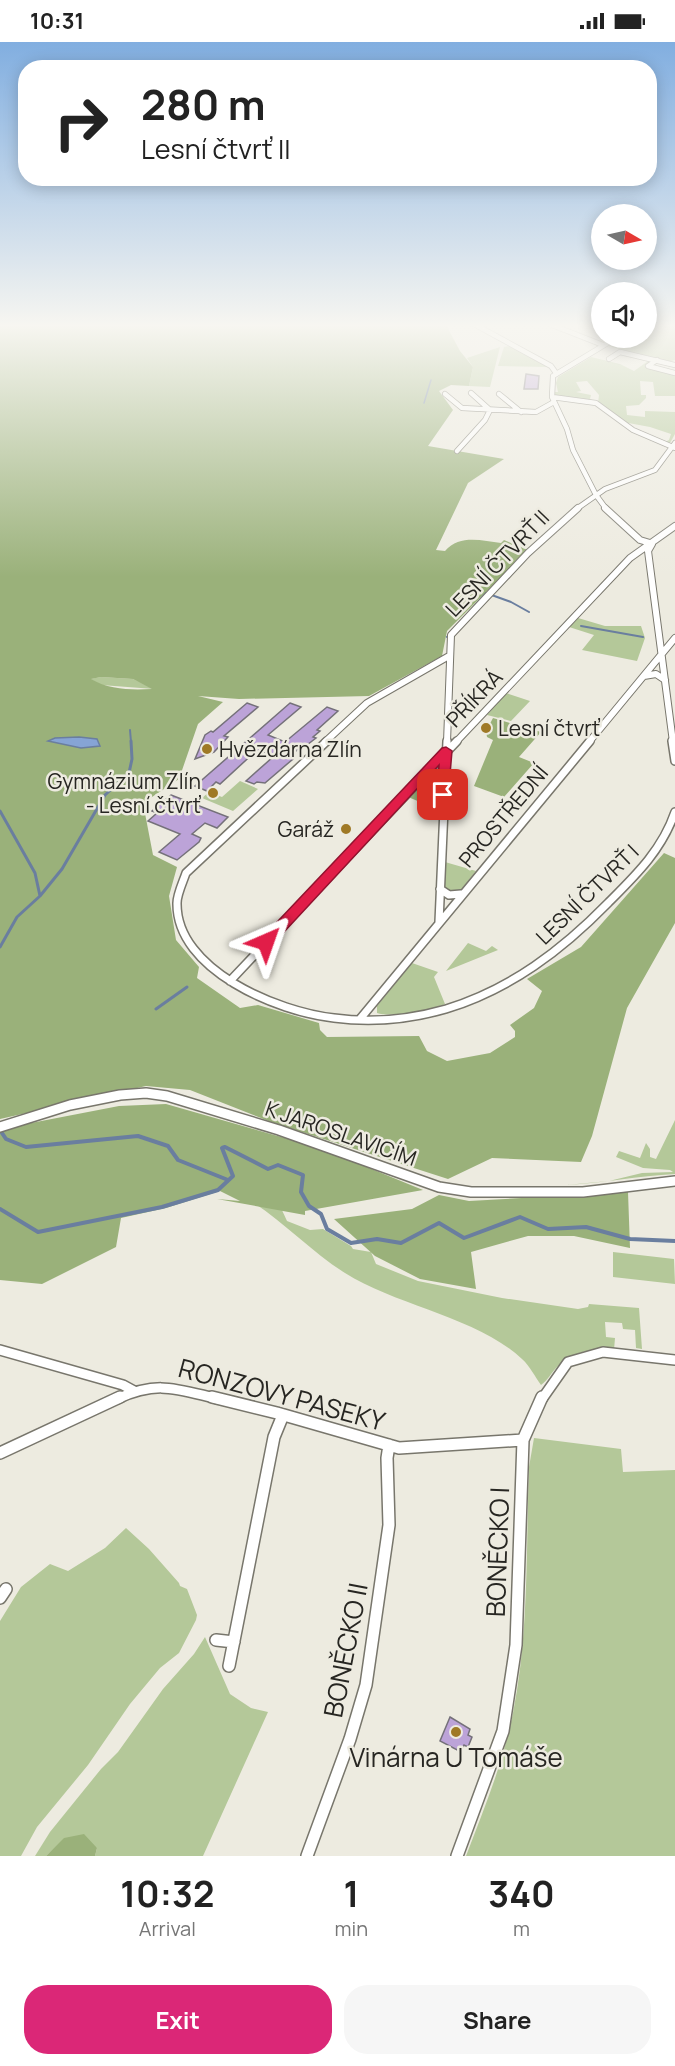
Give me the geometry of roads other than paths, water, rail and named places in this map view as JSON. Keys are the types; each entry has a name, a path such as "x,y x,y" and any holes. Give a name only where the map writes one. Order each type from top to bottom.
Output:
{"street":[{"path":"462,408 522,413 536,412 542,408"},
{"path":"516,408 522,413"},
{"path":"557,408 567,429 573,450 605,508 640,540 652,544 648,551 648,559 675,760"},
{"path":"603,408 633,430 674,446"},
{"path":"457,451 485,420 490,410"},
{"name":"LESNÍ ČTVRŤ II","path":"439,922 449,656 454,630 569,514 613,486 655,470 674,446"},
{"name":"PŘÍKRÁ","path":"230,981 632,556 675,526"},
{"path":"632,556 639,555 648,559"},
{"path":"659,633 675,637"},
{"name":"PROSTŘEDNÍ","path":"360,1019 675,637"},
{"name":"LESNÍ ČTVRŤ I","path":"449,656 367,704 186,873 180,884 175,906 181,930 198,954 230,981 261,998 288,1008 325,1017 360,1019 416,1015 449,1008 481,996 536,966 572,939 654,855 665,837 675,812"},
{"path":"644,676 656,674 665,680"},
{"path":"441,889 449,894 461,894"},
{"name":"K JAROSLAVICÍM","path":"0,1127 70,1105 120,1095 146,1093 201,1105 279,1130 439,1187 471,1192 528,1194 583,1192 675,1181"},
{"path":"0,1350 123,1385 134,1391"},
{"name":"BONĚCKO I","path":"457,1856 504,1731 516,1645 523,1440 542,1398 568,1362 603,1352 675,1360"},
{"name":"RONZOVY PASEKY","path":"0,1453 134,1391 163,1386 407,1449 523,1440"},
{"path":"229,1666 274,1437 283,1416"},
{"name":"BONĚCKO II","path":"307,1856 350,1739 366,1685 389,1525 387,1458 389,1445"},
{"path":"216,1640 234,1642"}],"water":[{"path":"55,738 97,739 100,746 81,748 48,741"}],"waterway":[{"path":"447,637 486,593 511,602 529,612"},
{"path":"581,626 643,637"},
{"path":"130,730 131,742"},
{"path":"40,896 62,869 105,795 129,773 132,759 131,741"},
{"path":"0,811 35,873 40,896"},
{"path":"0,947 17,917 40,896"},
{"path":"156,1009 187,987"},
{"path":"0,1130 6,1139 26,1147 138,1136 168,1146 178,1160 228,1180"},
{"path":"0,1209 38,1232 162,1207 218,1190 233,1176 222,1148 225,1147 268,1169 278,1165 303,1175 301,1192 309,1206 321,1214 327,1229 351,1243 377,1239 401,1243 439,1223 464,1238 520,1217 548,1229 586,1227 630,1239 675,1241"}],"place":[{"name":"Lesní čtvrť","path":"486,728"},
{"name":"Hvězdárna Zlín","path":"207,749"},
{"name":"Gymnázium Zlín - Lesní čtvrť","path":"213,793"},
{"name":"Garáž","path":"346,829"},
{"name":"Vinárna U Tomáše","path":"456,1732"}]}
